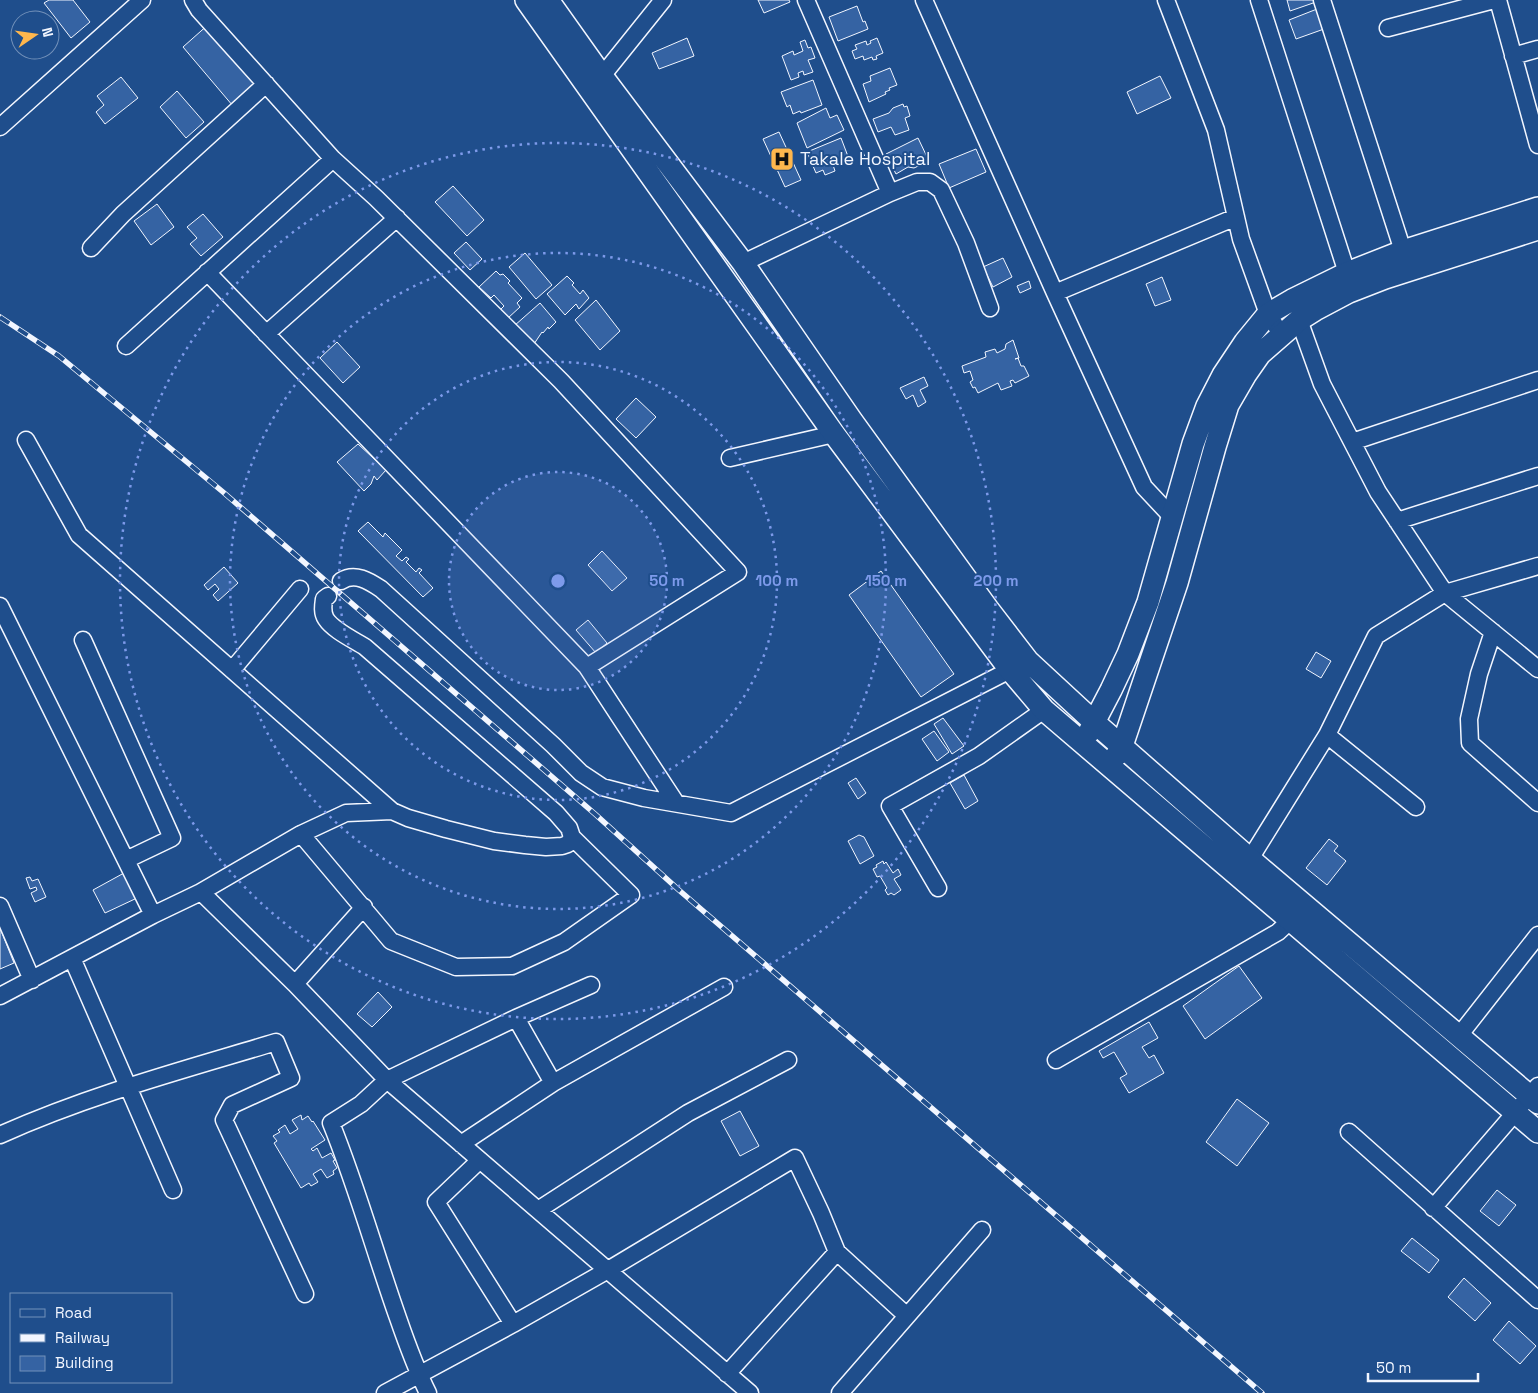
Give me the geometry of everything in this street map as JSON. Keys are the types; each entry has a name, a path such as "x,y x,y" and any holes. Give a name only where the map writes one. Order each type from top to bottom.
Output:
{"main road":[{"path":"526,0 834,434 1010,670 1044,710 1538,1132"},
{"path":"548,0 602,76 743,263 852,422 1028,661 1094,722 1250,859 1312,910 1458,1037 1535,1095"},
{"path":"1083,744 1128,654 1148,602 1193,444 1207,406 1223,375 1245,342 1268,314 1347,273 1403,251 1538,208"},
{"path":"1111,766 1122,746 1177,584 1214,447 1228,405 1260,354 1299,320 1349,292 1386,278 1538,229"}],"street":[{"path":"0,127 142,0"},
{"path":"193,0 199,10 333,159 397,218 561,381 738,572 587,668"},
{"path":"602,76 663,0"},
{"path":"806,0 890,193"},
{"path":"924,0 1144,487 1173,518"},
{"path":"1166,0 1216,130 1241,239 1268,314 1281,334"},
{"path":"1259,0 1347,273"},
{"path":"1322,0 1403,251"},
{"path":"1388,28 1494,0"},
{"path":"1498,0 1538,145"},
{"path":"1513,56 1538,49"},
{"path":"91,248 123,214 266,84"},
{"path":"126,346 333,159"},
{"path":"743,263 890,193 917,182 930,182 941,190 966,243 990,308"},
{"path":"1055,293 1236,216"},
{"path":"266,334 397,218"},
{"path":"207,272 587,668 676,803"},
{"path":"1299,320 1322,384 1378,492 1445,593 1538,669"},
{"path":"1352,442 1538,380"},
{"path":"730,458 834,434"},
{"path":"26,440 78,534 392,811 408,818 494,842 546,847 562,846 568,844 572,837"},
{"path":"1397,521 1538,476"},
{"path":"1250,859 1327,735 1376,636 1445,593 1538,566"},
{"path":"341,581 353,577 367,580 381,589 553,745 581,774 602,787 644,798 731,814 1010,670"},
{"path":"232,670 300,589"},
{"path":"301,834 392,941 456,967 512,966 564,942 631,895 572,837 569,828 556,813 365,647 339,631 326,620 323,611 324,599 328,596"},
{"path":"0,606 153,915"},
{"path":"1493,632 1479,674 1469,720 1470,743 1538,803"},
{"path":"83,640 172,838 126,860"},
{"path":"938,888 890,806 979,756 1044,710"},
{"path":"1327,735 1416,807"},
{"path":"0,996 153,915 202,892 301,834 346,813 392,811"},
{"path":"202,892 387,1080 750,1393"},
{"path":"0,906 32,980"},
{"path":"294,984 364,907"},
{"path":"1056,1060 1278,932 1291,920"},
{"path":"1458,1037 1538,935"},
{"path":"72,958 173,1190"},
{"path":"428,1393 418,1375 377,1259 347,1163 331,1123 361,1104 387,1080 516,1018 591,985"},
{"path":"461,1144 553,1083 724,987"},
{"path":"516,1018 553,1083"},
{"path":"0,1135 41,1116 129,1086 276,1042 291,1078 232,1104 224,1120 305,1294"},
{"path":"538,1210 688,1113 788,1060"},
{"path":"1433,1208 1516,1113 1535,1095"},
{"path":"1349,1132 1538,1300"},
{"path":"384,1393 513,1324 608,1270 795,1158 837,1252 908,1316"},
{"path":"480,1160 436,1202 513,1324"},
{"path":"840,1393 982,1230"},
{"path":"727,1374 837,1252"}],"building":[{"path":"49,0 73,0 90,22 71,38 60,24 60,10 49,10 44,3"},
{"path":"758,0 789,0 790,2 764,13"},
{"path":"1287,0 1315,0 1316,2 1290,11"},
{"path":"857,6 868,29 838,41 829,17"},
{"path":"1317,9 1324,29 1296,39 1289,20"},
{"path":"210,23 213,36 248,77 252,73 260,82 233,106 183,47"},
{"path":"687,38 694,56 659,69 652,53"},
{"path":"877,38 883,53 876,56 877,59 873,60 872,57 864,60 863,56 855,59 852,51 857,49 855,45 866,41 867,45 871,43 870,41"},
{"path":"805,40 808,48 811,47 815,58 808,60 813,72 804,75 803,71 798,73 799,77 791,80 782,56 793,51 794,55 803,51 800,42"},
{"path":"890,68 897,85 889,88 890,90 885,92 886,94 869,102 863,84 871,81 870,76"},
{"path":"1160,76 1171,98 1137,114 1127,92"},
{"path":"121,77 138,98 105,124 96,112 104,105 97,96"},
{"path":"813,80 822,105 793,114 790,105 787,107 781,92"},
{"path":"177,91 204,122 186,138 160,107"},
{"path":"903,104 904,107 907,106 910,116 905,118 909,130 895,135 891,127 878,132 873,119 889,113 893,108"},
{"path":"826,108 830,118 837,115 844,130 807,148 797,123"},
{"path":"779,132 801,180 785,187 763,139"},
{"path":"841,138 849,159 833,165 835,171 825,175 823,170 816,173 807,152"},
{"path":"918,138 929,161 914,168 908,167 896,174 886,154"},
{"path":"976,149 986,172 949,188 939,164"},
{"path":"453,186 484,220 467,236 435,202"},
{"path":"157,204 174,227 151,245 134,221"},
{"path":"203,214 223,237 201,256 190,244 197,238 187,227"},
{"path":"466,242 482,259 470,270 454,253"},
{"path":"525,253 552,285 536,299 509,267"},
{"path":"1003,258 1012,277 993,287 983,267"},
{"path":"496,271 500,275 503,274 510,281 508,283 522,298 517,303 520,307 508,318 500,310 504,306 494,295 491,298 479,287"},
{"path":"567,276 574,283 572,285 580,294 583,290 589,298 579,309 576,304 565,315 547,294"},
{"path":"1162,277 1171,300 1155,306 1146,284"},
{"path":"1029,281 1031,288 1020,293 1017,286"},
{"path":"596,300 620,331 600,350 575,320"},
{"path":"540,303 556,322 549,329 548,327 542,332 534,344 514,326"},
{"path":"1013,340 1021,366 1024,366 1029,376 1015,383 1013,380 1010,381 1012,386 1001,390 998,383 978,393 970,382 973,380 970,371 964,373 962,366 986,357 985,352 995,349 997,353 1005,349 1006,344"},
{"path":"337,342 360,367 343,383 320,358"},
{"path":"924,377 928,386 920,390 926,402 918,407 913,395 906,399 900,388"},
{"path":"636,398 656,417 636,438 616,419"},
{"path":"358,444 386,470 377,480 374,476 371,484 364,491 337,462"},
{"path":"368,522 383,537 385,533 402,550 396,556 402,561 406,557 409,559 406,562 416,572 419,568 422,570 419,573 433,588 423,597 358,531"},
{"path":"602,551 627,578 612,591 588,565"},
{"path":"224,567 238,583 218,601 213,595 219,589 215,584 208,590 204,585"},
{"path":"881,571 954,674 921,697 849,595"},
{"path":"588,620 607,643 596,653 576,630"},
{"path":"1316,652 1331,661 1321,678 1306,669"},
{"path":"943,718 964,746 952,754 934,724"},
{"path":"934,731 949,752 937,761 922,739"},
{"path":"964,775 978,801 965,809 950,783"},
{"path":"856,778 866,793 858,799 848,783"},
{"path":"859,835 864,837 874,856 860,864 848,841"},
{"path":"1329,839 1338,846 1334,851 1346,861 1327,885 1306,868"},
{"path":"883,861 884,864 886,862 893,873 898,869 901,875 894,879 901,890 894,895 891,893 888,895 885,890 887,888 880,876 877,877 873,869"},
{"path":"124,873 137,898 105,913 93,890"},
{"path":"30,877 32,881 38,879 46,897 35,902 31,893 37,890 36,887 30,889 26,878"},
{"path":"0,928 14,963 0,969"},
{"path":"1239,966 1262,998 1205,1039 1183,1006"},
{"path":"378,992 392,1007 372,1027 357,1014"},
{"path":"1149,1022 1158,1038 1142,1047 1149,1058 1154,1055 1164,1073 1129,1093 1120,1078 1127,1074 1114,1052 1103,1058 1099,1051"},
{"path":"1237,1099 1269,1123 1237,1166 1206,1142"},
{"path":"740,1111 759,1146 740,1156 721,1121"},
{"path":"301,1115 302,1120 308,1116 313,1121 325,1140 311,1149 313,1151 317,1148 322,1158 331,1153 337,1168 333,1171 334,1174 327,1178 321,1169 313,1174 318,1182 311,1186 309,1183 301,1188 274,1143 277,1141 273,1136 280,1132 278,1130 285,1125 290,1134 298,1129 292,1120"},
{"path":"1497,1190 1516,1205 1499,1226 1480,1211"},
{"path":"1412,1238 1439,1260 1429,1273 1401,1251"},
{"path":"1464,1278 1491,1303 1475,1321 1448,1297"},
{"path":"1509,1321 1536,1346 1520,1364 1493,1340"}],"railway":[{"path":"0,317 59,356 223,492 595,814 680,891 1262,1393"}],"place":[{"name":"Takale Hospital","path":"782,159"}]}
